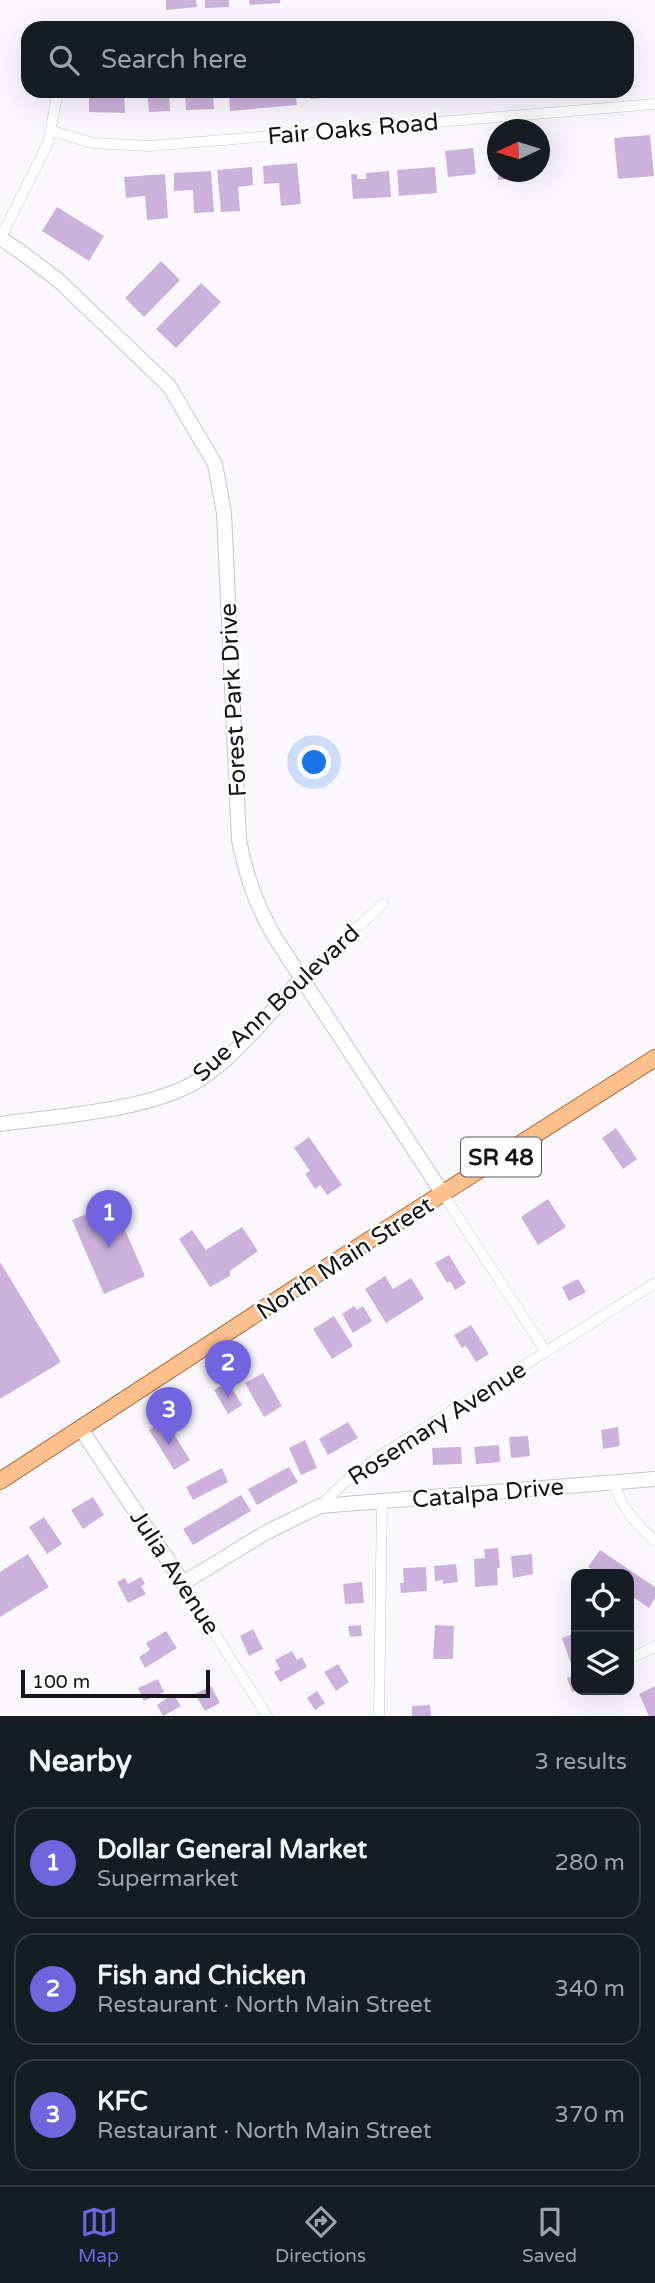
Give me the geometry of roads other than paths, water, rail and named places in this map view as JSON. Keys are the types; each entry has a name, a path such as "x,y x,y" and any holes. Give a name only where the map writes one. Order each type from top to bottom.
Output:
{"main road":[{"name":"North Main Street","path":"0,1481 655,1058"}],"street":[{"path":"0,238 42,158 52,131 57,98"},
{"name":"Fair Oaks Road","path":"52,131 92,143 150,146 655,104"},
{"name":"Forest Park Drive","path":"0,238 58,281 169,386 215,464 224,513 239,840 245,870 257,906 443,1194"},
{"name":"Sue Ann Boulevard","path":"0,1124 153,1099 195,1082 244,1040 302,978 383,904"},
{"path":"443,1194 546,1352"},
{"name":"Rosemary Avenue","path":"183,1583 267,1532 320,1506 346,1481 380,1456 655,1283"},
{"name":"Julia Avenue","path":"81,1429 267,1716"},
{"name":"Catalpa Drive","path":"320,1506 655,1479"},
{"path":"615,1483 627,1510 655,1541"},
{"path":"380,1716 382,1501"},
{"path":"636,1656 655,1646"}],"place":[{"name":"Dollar General Market","path":"109,1248"},
{"name":"Fish and Chicken","path":"228,1398"},
{"name":"KFC","path":"169,1445"}]}
